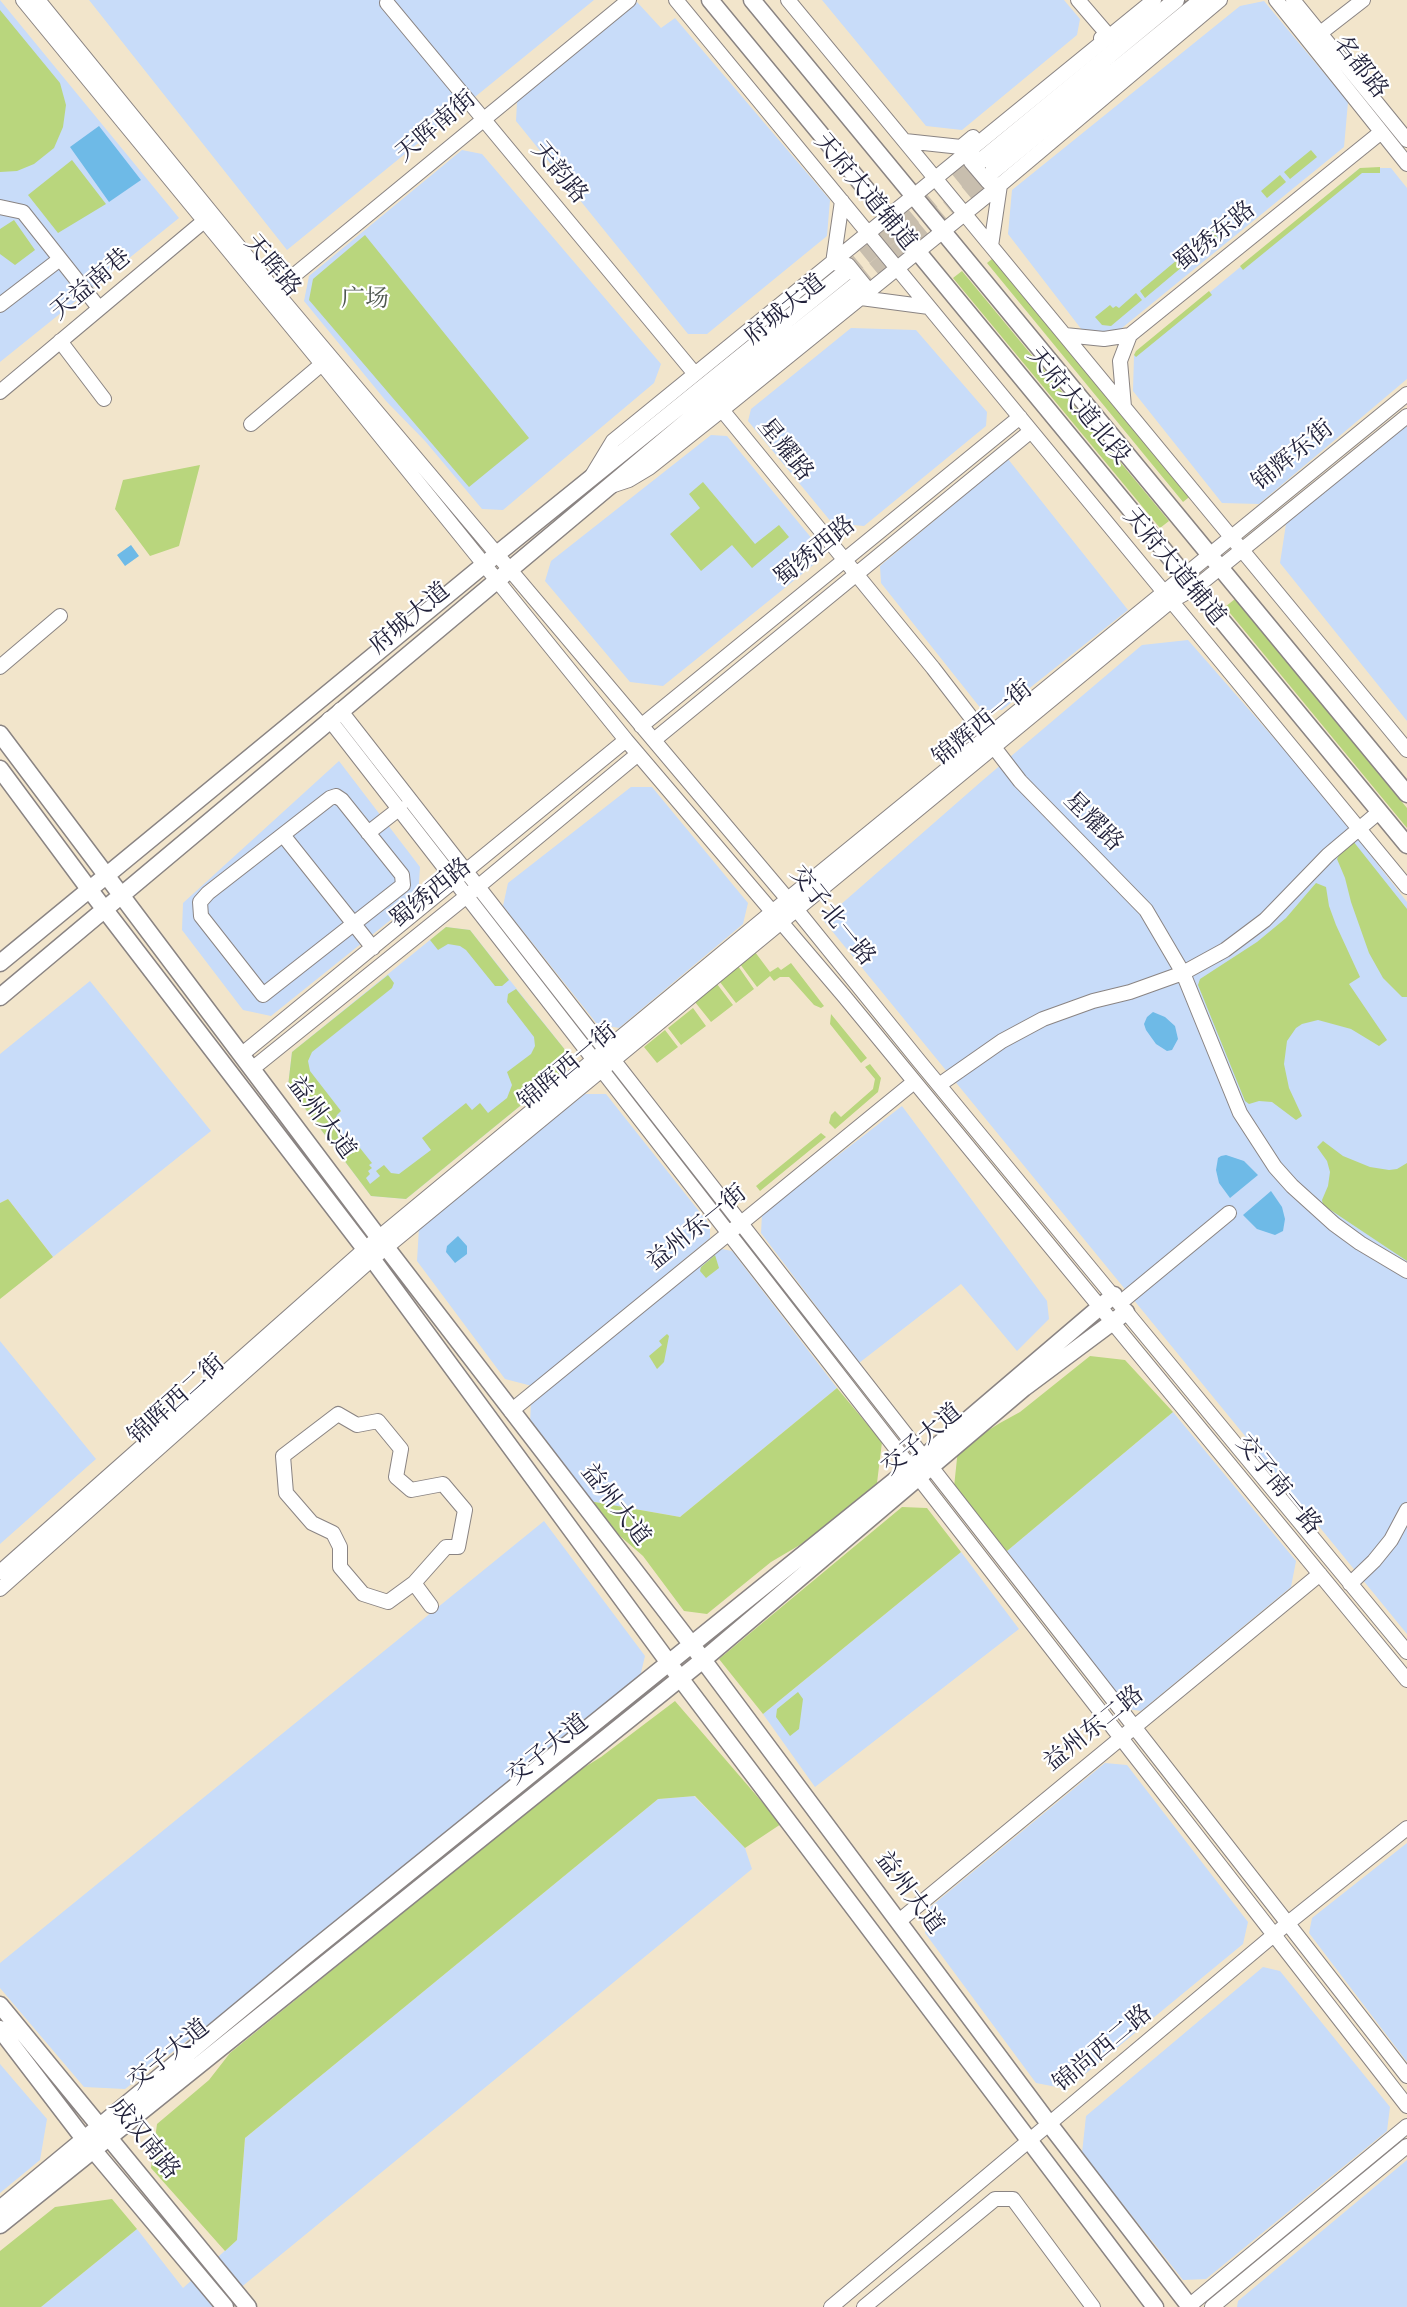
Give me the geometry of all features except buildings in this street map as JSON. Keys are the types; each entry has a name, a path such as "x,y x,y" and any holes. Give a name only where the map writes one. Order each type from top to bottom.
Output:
{"main road":[{"name":"天府大道北段","path":"710,0 1407,845"},
{"name":"天府大道北段","path":"752,0 1407,794"},
{"path":"987,166 1176,0"},
{"path":"987,166 1202,0"},
{"name":"府城大道","path":"0,963 591,477 839,267"},
{"name":"府城大道","path":"0,997 710,402 859,292"},
{"name":"益州大道","path":"0,734 383,1243 692,1645 1050,2125 1189,2306"},
{"name":"益州大道","path":"0,769 89,889 369,1254 680,1678 1155,2307"},
{"name":"交子大道","path":"104,2131 702,1660 1100,1307 1118,1308"},
{"name":"交子大道","path":"0,2225 89,2144 303,1958 669,1663 1024,1388 1118,1308"},
{"name":"成汉南路","path":"0,2005 248,2307"},
{"name":"成汉南路","path":"0,2029 89,2144 225,2307"},
{"name":"交子大道","path":"0,2209 89,2144"}],"street":[{"name":"天晖路","path":"27,0 326,360 497,554"},
{"name":"天晖南街","path":"275,291 629,0"},
{"name":"天府大道辅道","path":"676,0 1407,887"},
{"path":"788,0 1407,750"},
{"path":"1078,0 1109,36"},
{"path":"859,292 897,268 964,214 987,166 1109,36 1154,0"},
{"path":"591,477 613,441 695,374 839,267 868,234 936,179 987,166 1220,0"},
{"name":"名都路","path":"1276,0 1315,37 1380,133 1407,164"},
{"path":"1293,0 1315,37 1407,140"},
{"path":"1315,37 1363,0"},
{"name":"天韵路","path":"387,3 695,374"},
{"path":"905,141 961,147 1090,40 1109,36"},
{"name":"蜀绣东路","path":"1130,335 1380,133"},
{"path":"987,166 991,246"},
{"path":"839,267 842,201"},
{"path":"0,207 22,212 99,308"},
{"name":"天晖路","path":"208,218 275,291 484,564"},
{"name":"天益南巷","path":"0,392 208,218"},
{"path":"0,304 60,259"},
{"path":"609,486 630,480 649,468 722,410 865,286 848,266 839,267"},
{"path":"859,292 928,307"},
{"path":"1065,335 1104,339 1130,335 1120,361 1124,407"},
{"path":"60,341 104,399"},
{"path":"251,424 326,360"},
{"name":"锦辉东街","path":"1215,561 1232,538 1407,394"},
{"name":"星耀路","path":"722,410 991,742 1020,781 1146,910 1183,973 1240,1113 1275,1167 1292,1186 1334,1224 1360,1243 1407,1271"},
{"name":"锦辉东街","path":"1215,561 1242,550 1407,416"},
{"name":"蜀绣西路","path":"641,726 1020,417"},
{"name":"蜀绣西路","path":"654,740 1031,431"},
{"name":"交子北一路","path":"497,554 792,904 1118,1308"},
{"name":"锦辉西一街","path":"776,918 1215,561"},
{"name":"交子北一路","path":"484,564 626,740 844,996 1100,1307"},
{"path":"0,667 60,616"},
{"path":"334,715 400,808 461,876"},
{"path":"334,715 605,1060 741,1223 1121,1738 1407,2106"},
{"name":"蜀绣西路","path":"241,1054 626,740"},
{"name":"蜀绣西路","path":"252,1069 473,891 638,754"},
{"path":"336,796 342,800 402,876 403,885 263,995 201,916 200,902 208,893 283,835 330,798 336,796"},
{"path":"368,833 400,808"},
{"path":"939,1085 1002,1041 1043,1019 1183,973 1213,957 1245,936 1273,912 1328,855 1379,812"},
{"path":"283,835 373,948"},
{"name":"锦晖西一街","path":"383,1243 776,918"},
{"path":"605,1060 730,1233 1134,1727 1407,2076"},
{"name":"益州东一街","path":"511,1411 914,1082"},
{"path":"1118,1308 1229,1214"},
{"name":"锦晖西二街","path":"0,1572 383,1243"},
{"name":"锦晖西二街","path":"0,1589 369,1254"},
{"name":"交子南一路","path":"1118,1308 1320,1574 1407,1680"},
{"name":"交子南一路","path":"1118,1308 1407,1652"},
{"path":"338,1414 357,1425 378,1421 401,1449 396,1477 411,1490 443,1484 465,1510 458,1546 446,1546 414,1583 388,1602 363,1594 340,1567 340,1547 333,1533 312,1523 286,1492 283,1456 338,1414"},
{"path":"1350,1584 1374,1561 1391,1540 1407,1510"},
{"name":"益州东二路","path":"899,1921 1320,1574"},
{"path":"414,1583 431,1606"},
{"name":"锦尚西二路","path":"831,2307 1288,1923 1407,1828"},
{"path":"1189,2306 1407,2126"},
{"path":"1212,2307 1407,2146"},
{"path":"864,2307 995,2199 1013,2199 1093,2307"}],"shaded area":[{"path":"0,0 179,218 0,362"},
{"path":"89,0 594,0 287,250"},
{"path":"822,0 1064,0 1080,19 1077,35 962,130 926,126"},
{"path":"1264,1 1348,102 1344,147 1117,332 1082,330 1008,234 1012,190 1240,6"},
{"path":"637,2 661,28 675,18 830,200 827,236 707,334 688,334 516,121 517,102"},
{"path":"462,150 482,154 661,364 654,383 503,510 482,509 425,441 386,401 304,301 309,276"},
{"path":"1360,168 1391,168 1407,188 1407,379 1259,504 1222,503 1133,391 1134,355"},
{"path":"851,328 916,330 987,412 986,426 864,526 832,523 748,421 751,409"},
{"path":"1407,425 1407,721 1280,563 1286,524"},
{"path":"711,435 727,436 818,546 817,562 663,686 630,682 545,581 551,561"},
{"path":"1008,459 1128,610 1002,710 982,710 881,583 880,566"},
{"path":"1188,640 1323,794 1407,902 1407,1634 823,920 1142,645"},
{"path":"339,761 420,867 418,898 271,1016 243,1010 182,930 183,903"},
{"path":"631,787 652,787 748,903 743,924 619,1028 597,1024 503,906 508,883"},
{"path":"446,927 470,930 566,1051 563,1071 406,1199 371,1196 288,1086 292,1052"},
{"path":"90,981 211,1131 53,1257 8,1199 0,1203 0,1054"},
{"path":"585,1094 606,1094 710,1225 710,1238 532,1386 505,1379 417,1261 419,1227"},
{"path":"902,1106 1047,1301 1049,1319 1017,1351 961,1284 859,1363 761,1233 762,1214"},
{"path":"717,1248 732,1251 837,1388 680,1517 589,1501 530,1425 531,1400"},
{"path":"0,1341 96,1459 0,1544"},
{"path":"1173,1412 1296,1561 1291,1587 1141,1711 1128,1709 1007,1551"},
{"path":"544,1521 645,1656 640,1677 230,2014 202,2029 125,2089 84,2087 0,1988 0,1963"},
{"path":"961,1552 1019,1629 815,1787 763,1714"},
{"path":"1105,1763 1127,1765 1248,1922 1243,1944 1067,2089 1036,2083 925,1933 929,1908"},
{"path":"694,1796 745,1848 752,1869 217,2307 41,2307 137,2229 183,2288 237,2240 245,2138 658,1799"},
{"path":"1407,1843 1407,2062 1309,1933 1312,1918"},
{"path":"1263,1967 1280,1971 1390,2107 1387,2131 1206,2279 1183,2280 1082,2153 1086,2116"},
{"path":"0,2064 47,2119 40,2160 0,2193"},
{"path":"1407,2160 1407,2307 1237,2307 1238,2301"}],"green space":[{"path":"0,10 60,83 66,105 63,127 54,148 34,164 17,171 0,172"},
{"path":"1311,150 1317,157 1290,179 1284,172"},
{"path":"72,160 106,204 58,233 28,195"},
{"path":"1380,167 1380,173 1362,173 1243,270 1240,266 1360,168"},
{"path":"1280,175 1286,182 1267,198 1261,191"},
{"path":"14,220 35,250 15,265 0,254 0,229"},
{"path":"1213,231 1218,238 1189,262 1184,254"},
{"name":"广场","path":"365,235 529,438 469,487 309,300 313,279"},
{"path":"997,255 1193,494 1183,502 987,263"},
{"path":"1177,260 1182,267 1145,298 1140,291"},
{"path":"962,271 1169,521 1160,528 953,278"},
{"path":"1209,291 1212,295 1136,357 1134,355 1136,351"},
{"path":"1136,293 1142,300 1111,326 1102,325 1095,317 1110,305 1113,308 1116,306 1119,308"},
{"path":"200,465 179,546 150,556 115,509 123,480"},
{"path":"703,482 755,544 779,525 789,537 752,568 732,545 701,571 670,534 700,508 689,494"},
{"path":"1235,599 1407,808 1407,828 1225,607"},
{"path":"1353,841 1407,909 1407,997 1402,997 1383,978 1369,953 1351,902 1337,859 1342,850"},
{"path":"1316,883 1326,887 1329,906 1336,925 1360,977 1349,984 1387,1040 1379,1046 1351,1029 1318,1020 1296,1028 1287,1041 1284,1064 1289,1088 1302,1116 1296,1120 1272,1102 1259,1101 1249,1104 1245,1101 1198,985 1200,979 1257,942 1286,918"},
{"path":"446,927 470,930 509,980 502,986 495,986 466,950 460,946 448,944 438,950 430,940"},
{"path":"755,952 770,972 778,967 781,970 791,963 824,1006 821,1008 814,1005 789,977 780,977 774,981 770,976 757,987 740,964"},
{"path":"738,966 754,989 736,1003 720,982"},
{"path":"388,975 394,983 392,988 312,1052 308,1061 310,1071 341,1111 334,1122 338,1137 351,1154 360,1148 372,1163 369,1165 372,1168 368,1171 370,1174 366,1178 370,1184 380,1176 376,1171 384,1165 391,1173 399,1174 431,1150 422,1138 466,1103 472,1110 480,1103 488,1113 507,1098 512,1085 507,1072 531,1054 535,1046 534,1037 507,1002 508,994 516,989 566,1051 563,1071 406,1199 371,1196 288,1086 292,1052"},
{"path":"717,984 733,1005 711,1022 695,1002"},
{"path":"693,1008 706,1026 681,1045 668,1028"},
{"path":"831,1014 867,1058 861,1063 830,1024"},
{"path":"665,1030 678,1047 657,1063 644,1047"},
{"path":"870,1064 881,1078 878,1092 835,1129 829,1123 831,1115 835,1111 841,1117 873,1089 875,1079 865,1067"},
{"path":"821,1133 826,1137 760,1191 756,1186"},
{"path":"1323,1141 1343,1156 1370,1167 1389,1170 1397,1169 1407,1163 1407,1261 1323,1205 1322,1200 1328,1186 1330,1172 1327,1161 1317,1147"},
{"path":"8,1199 53,1257 0,1299 0,1203"},
{"path":"715,1255 719,1268 706,1278 700,1271 701,1267"},
{"path":"667,1334 669,1336 664,1362 657,1369 649,1356 662,1345 659,1341"},
{"path":"1090,1356 1125,1360 1173,1412 1007,1551 954,1487 958,1449 1020,1412"},
{"path":"837,1388 882,1442 877,1483 815,1536 771,1562 707,1614 684,1611 643,1556 620,1536 589,1501 680,1517"},
{"path":"902,1507 927,1508 961,1552 763,1714 719,1659"},
{"path":"798,1692 803,1699 799,1729 790,1736 776,1717 777,1709"},
{"path":"675,1701 781,1824 745,1848 695,1796 658,1799 245,2138 237,2240 225,2251 151,2168 157,2124 209,2080 230,2053 575,1773 601,1757"},
{"path":"112,2199 137,2229 41,2307 0,2307 0,2251 55,2207"}],"water":[{"path":"99,126 141,180 109,202 70,147"},
{"path":"131,545 139,556 125,566 117,555"},
{"path":"1153,1012 1165,1017 1175,1026 1178,1039 1172,1050 1167,1051 1156,1044 1146,1030 1144,1024"},
{"path":"1226,1155 1244,1161 1258,1175 1230,1198 1219,1183 1216,1170 1218,1158"},
{"path":"1271,1191 1282,1207 1285,1219 1283,1231 1275,1235 1257,1229 1243,1215"},
{"path":"458,1236 467,1246 467,1254 455,1263 446,1252 447,1246"}],"tunnel":[{"path":"846,272 982,160"},
{"path":"856,285 993,171"}]}
